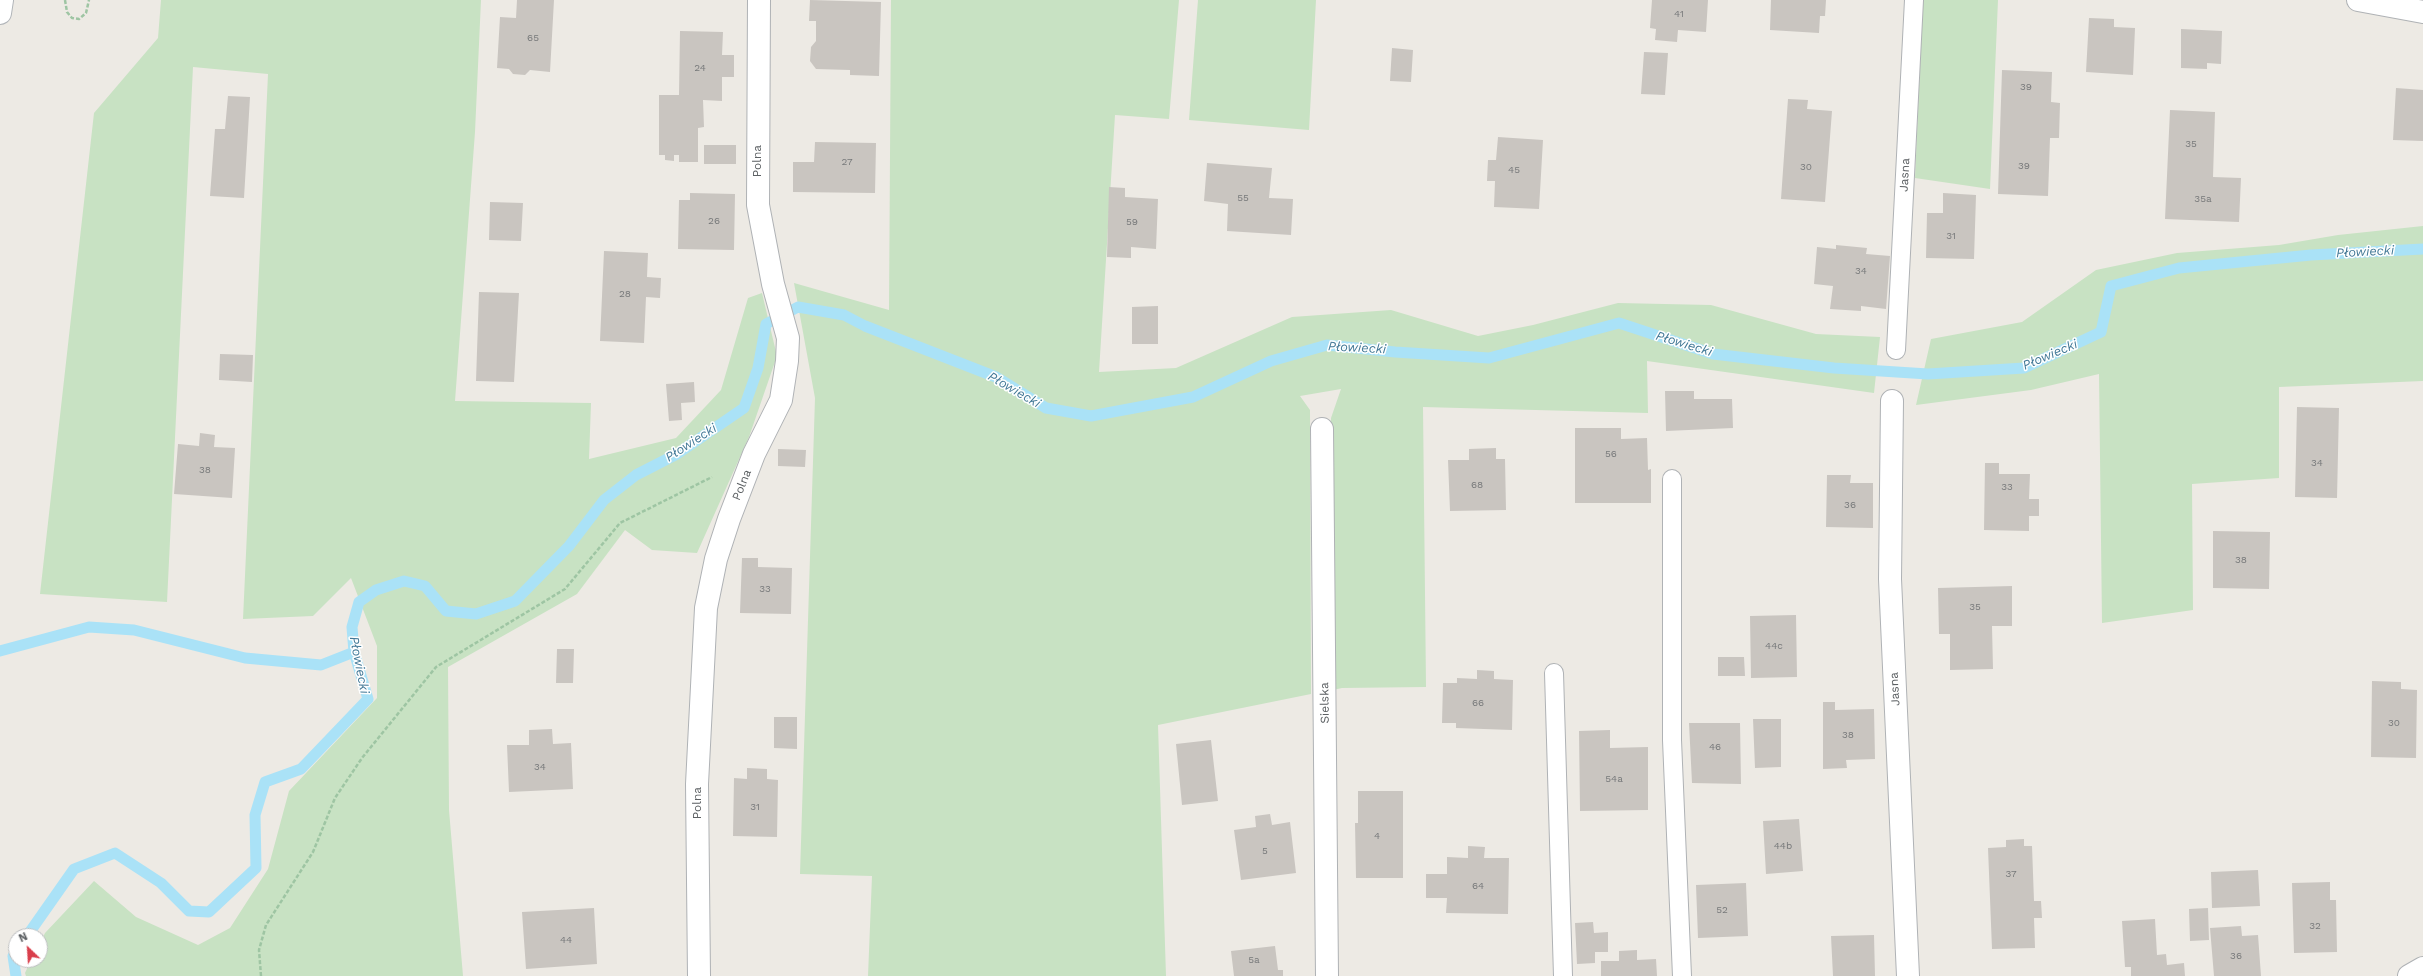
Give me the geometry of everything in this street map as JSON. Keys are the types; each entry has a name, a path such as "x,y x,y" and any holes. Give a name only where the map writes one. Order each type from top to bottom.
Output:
{"street":[{"path":"0,13 2,0"},
{"name":"Polna","path":"699,976 697,784 706,608 716,559 724,533 754,454 781,400 787,360 788,338 773,284 758,205 759,0"},
{"path":"2358,0 2423,12"},
{"name":"Jasna","path":"1892,401 1890,579 1908,976"},
{"name":"Sielska","path":"1322,429 1327,976"},
{"path":"2409,976 2423,968"}],"lane":[{"name":"Jasna","path":"1896,350 1914,0"},
{"path":"1672,479 1672,740 1682,976"},
{"path":"1554,673 1563,976"}],"path":[{"path":"65,0 67,12 72,18 80,19 86,13 89,0"},
{"path":"261,976 259,950 266,925 313,852 335,798 362,758 436,667 565,589 620,523 673,498 754,454"}],"green space":[{"path":"161,0 481,0 475,132 455,401 591,403 589,459 676,438 721,390 748,298 762,293 777,356 749,437 697,553 652,550 625,530 577,594 448,667 449,810 463,976 26,976 25,973 27,968 48,968 48,930 94,881 136,917 198,945 230,928 268,869 289,791 377,698 377,646 351,578 313,616 243,619 268,74 193,67 167,602 40,594 94,113 158,38"},
{"path":"891,0 1179,0 1169,119 1115,115 1099,372 1176,368 1292,317 1391,310 1478,336 1533,325 1618,303 1711,305 1816,334 1880,337 1874,393 1647,361 1648,413 1423,407 1426,687 1342,688 1333,690 1331,418 1341,389 1300,396 1310,410 1311,694 1158,725 1166,976 868,976 872,876 800,874 815,398 794,283 889,310"},
{"path":"1198,0 1316,0 1309,130 1189,120"},
{"path":"1923,0 1998,0 1990,189 1915,178"},
{"path":"2423,226 2423,381 2279,387 2279,478 2192,484 2193,610 2102,623 2099,374 2031,390 1916,405 1931,339 2022,322 2096,270 2177,253 2279,245 2338,235"}],"building":[{"path":"517,0 554,0 550,72 530,70 525,75 513,74 509,69 497,68 500,17 516,18"},
{"path":"810,0 881,2 879,76 850,75 850,70 816,69 810,61 811,47 816,41 816,21 809,21"},
{"path":"1652,0 1708,0 1706,32 1678,30 1677,42 1655,40 1656,29 1650,28"},
{"path":"1771,0 1826,0 1825,16 1820,16 1819,33 1770,30"},
{"path":"2089,18 2114,19 2114,27 2135,28 2133,75 2086,72"},
{"path":"2181,29 2222,31 2221,64 2207,63 2207,69 2181,68"},
{"path":"680,31 723,32 722,55 734,55 734,77 722,77 722,101 703,100 704,127 698,128 698,162 679,162 679,155 674,155 674,161 665,160 665,155 659,155 659,95 679,95"},
{"path":"1392,48 1413,50 1411,82 1390,81"},
{"path":"1644,52 1668,53 1665,95 1641,94"},
{"path":"2002,70 2052,72 2051,102 2060,103 2059,138 2050,138 2048,196 1998,194"},
{"path":"2396,88 2423,90 2423,141 2393,140"},
{"path":"228,96 250,97 244,198 210,196 215,129 225,129"},
{"path":"1788,99 1808,100 1807,109 1832,111 1825,202 1781,199"},
{"path":"2170,110 2215,112 2213,177 2241,178 2239,222 2165,219"},
{"path":"1498,137 1543,140 1539,209 1494,207 1495,181 1487,181 1488,160 1496,160"},
{"path":"815,142 876,143 875,193 793,192 793,162 814,162"},
{"path":"704,145 736,145 736,164 704,164"},
{"path":"1207,163 1272,168 1269,198 1293,199 1291,235 1227,231 1228,204 1204,201"},
{"path":"1109,187 1125,188 1125,197 1158,199 1156,249 1131,247 1131,258 1107,257"},
{"path":"690,193 735,194 734,250 678,249 679,200 690,200"},
{"path":"1943,193 1976,195 1974,259 1926,258 1927,213 1943,213"},
{"path":"490,202 523,203 521,241 489,240"},
{"path":"1836,245 1867,248 1866,254 1890,256 1886,309 1861,306 1861,311 1830,309 1833,286 1814,284 1817,247 1836,249"},
{"path":"604,251 648,253 647,277 661,278 660,298 646,297 644,343 600,341"},
{"path":"479,292 519,293 514,382 476,381"},
{"path":"1158,306 1158,344 1132,344 1132,307"},
{"path":"220,354 253,355 252,382 219,380"},
{"path":"694,382 695,402 681,403 682,420 669,421 666,384"},
{"path":"1665,391 1694,391 1694,399 1732,399 1733,428 1666,431"},
{"path":"2297,407 2339,408 2337,498 2295,497"},
{"path":"1575,428 1621,428 1621,439 1647,438 1648,470 1651,469 1651,503 1575,503"},
{"path":"200,433 215,435 214,447 235,448 232,498 174,494 178,444 199,446"},
{"path":"1496,448 1496,459 1505,459 1506,510 1450,511 1448,460 1469,460 1469,449"},
{"path":"778,449 806,450 805,467 778,466"},
{"path":"1985,463 1999,463 1999,474 2030,474 2029,499 2039,499 2039,516 2029,516 2029,531 1984,530"},
{"path":"1827,475 1851,475 1850,483 1873,483 1873,528 1826,527"},
{"path":"2213,531 2270,532 2269,589 2213,588"},
{"path":"742,558 758,558 758,567 792,568 791,614 740,613"},
{"path":"2012,586 2012,626 1992,626 1993,669 1950,670 1950,634 1939,634 1938,588"},
{"path":"1796,615 1797,677 1751,678 1750,616"},
{"path":"557,649 574,649 573,683 556,683"},
{"path":"1718,657 1744,657 1745,676 1718,676"},
{"path":"1477,670 1494,671 1494,679 1513,680 1512,730 1456,728 1456,723 1442,723 1443,683 1457,683 1457,678 1477,679"},
{"path":"2372,681 2401,682 2401,689 2417,690 2416,758 2371,757"},
{"path":"1823,702 1835,702 1835,710 1874,709 1875,759 1846,760 1847,768 1823,769"},
{"path":"774,717 797,717 797,749 774,748"},
{"path":"1753,719 1781,719 1781,767 1755,768"},
{"path":"1689,723 1740,723 1741,784 1692,783"},
{"path":"552,729 553,744 571,743 573,789 509,792 507,745 529,745 529,730"},
{"path":"1610,730 1610,748 1648,747 1648,810 1580,811 1579,731"},
{"path":"1211,740 1218,801 1182,805 1176,744"},
{"path":"747,768 767,769 767,779 778,780 777,837 733,836 734,778 747,779"},
{"path":"1358,791 1403,791 1403,878 1356,878 1355,823 1358,823"},
{"path":"1270,814 1272,825 1290,822 1296,873 1241,880 1234,830 1256,827 1255,816"},
{"path":"1799,819 1803,871 1766,874 1763,821"},
{"path":"2024,839 2024,846 2032,846 2034,901 2041,901 2042,918 2034,918 2035,948 1992,949 1988,848 2006,847 2006,840"},
{"path":"1468,846 1485,847 1484,858 1509,858 1508,914 1446,913 1447,898 1426,898 1426,874 1447,874 1447,857 1468,858"},
{"path":"2258,870 2260,906 2212,908 2211,872"},
{"path":"2330,882 2330,900 2336,900 2337,952 2294,953 2292,883"},
{"path":"1746,883 1748,936 1698,938 1696,885"},
{"path":"594,908 597,964 526,969 522,912"},
{"path":"2208,908 2209,940 2190,941 2189,909"},
{"path":"2155,919 2157,955 2166,954 2167,965 2184,963 2185,976 2131,976 2131,967 2125,967 2122,921"},
{"path":"1593,922 1594,933 1608,932 1608,952 1595,952 1595,963 1577,964 1575,923"},
{"path":"2241,926 2242,936 2258,935 2261,976 2214,976 2210,928"},
{"path":"1874,935 1875,976 1833,976 1831,936"},
{"path":"1275,946 1278,970 1283,970 1283,976 1234,976 1231,951"},
{"path":"1637,950 1637,960 1656,959 1657,976 1601,976 1601,961 1619,961 1619,951"}],"waterway":[{"name":"Płowiecki","path":"33,928 74,869 115,853 161,883 189,911 209,912 256,868 255,815 265,782 301,769 368,699 354,652 352,627 359,602 376,590 404,581 425,586 446,611 476,614 515,601 569,546 604,500 636,475 677,454 744,408 758,368 766,324 798,307 844,315 865,326 996,377 1046,408 1091,416 1193,397 1271,361 1327,345 1395,352 1489,358 1619,323 1713,354 1834,368 1928,374 2024,368 2101,332 2111,286 2179,268 2311,255 2423,249"},
{"path":"0,651 89,627 134,630 245,658 321,665 354,652"},
{"name":"Płowiecki","path":"15,968 16,976"}]}
